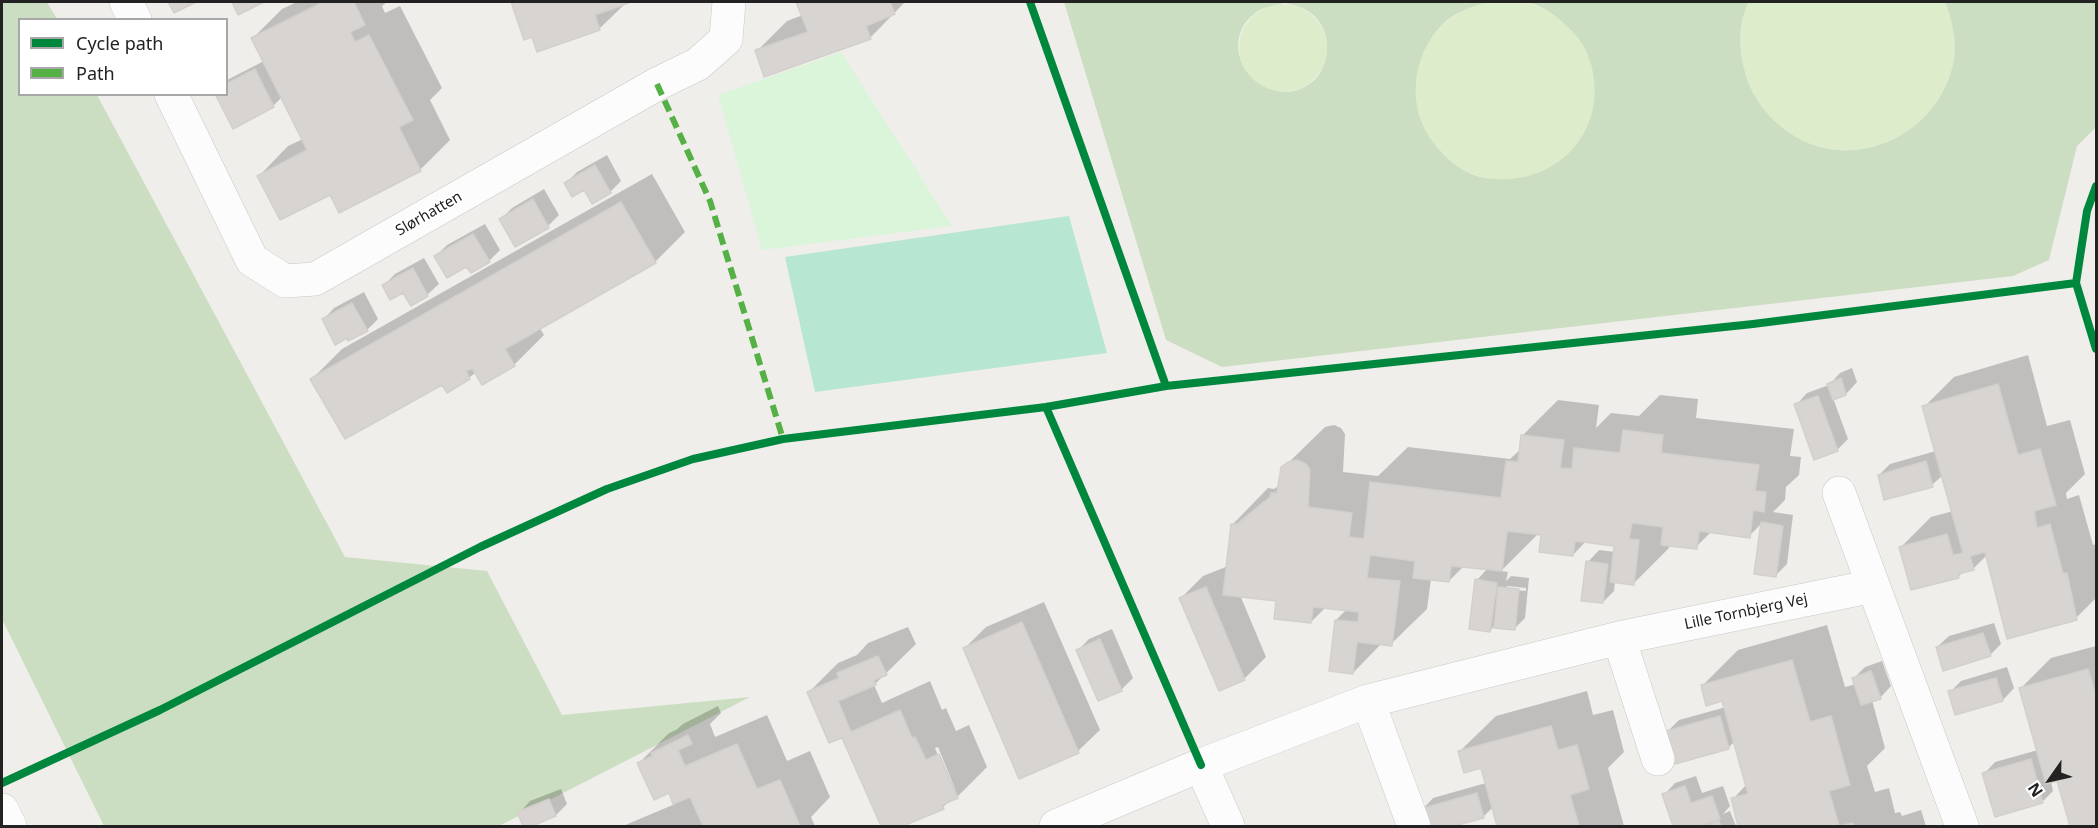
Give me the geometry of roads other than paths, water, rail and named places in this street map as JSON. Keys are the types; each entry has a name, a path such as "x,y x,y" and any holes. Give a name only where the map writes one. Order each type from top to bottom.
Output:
{"street":[{"path":"126,2 134,18"},
{"name":"Slørhatten","path":"172,96 252,260 285,281 315,279 657,84 698,64 726,39 729,2"},
{"path":"1839,493 1962,826"},
{"name":"Lille Tornbjerg Vej","path":"1056,826 1201,765 1368,701 1619,638 1874,586"},
{"path":"1619,638 1658,759"},
{"path":"1368,701 1414,826"},
{"path":"1201,765 1228,826"},
{"path":"2,810 10,826"}]}
